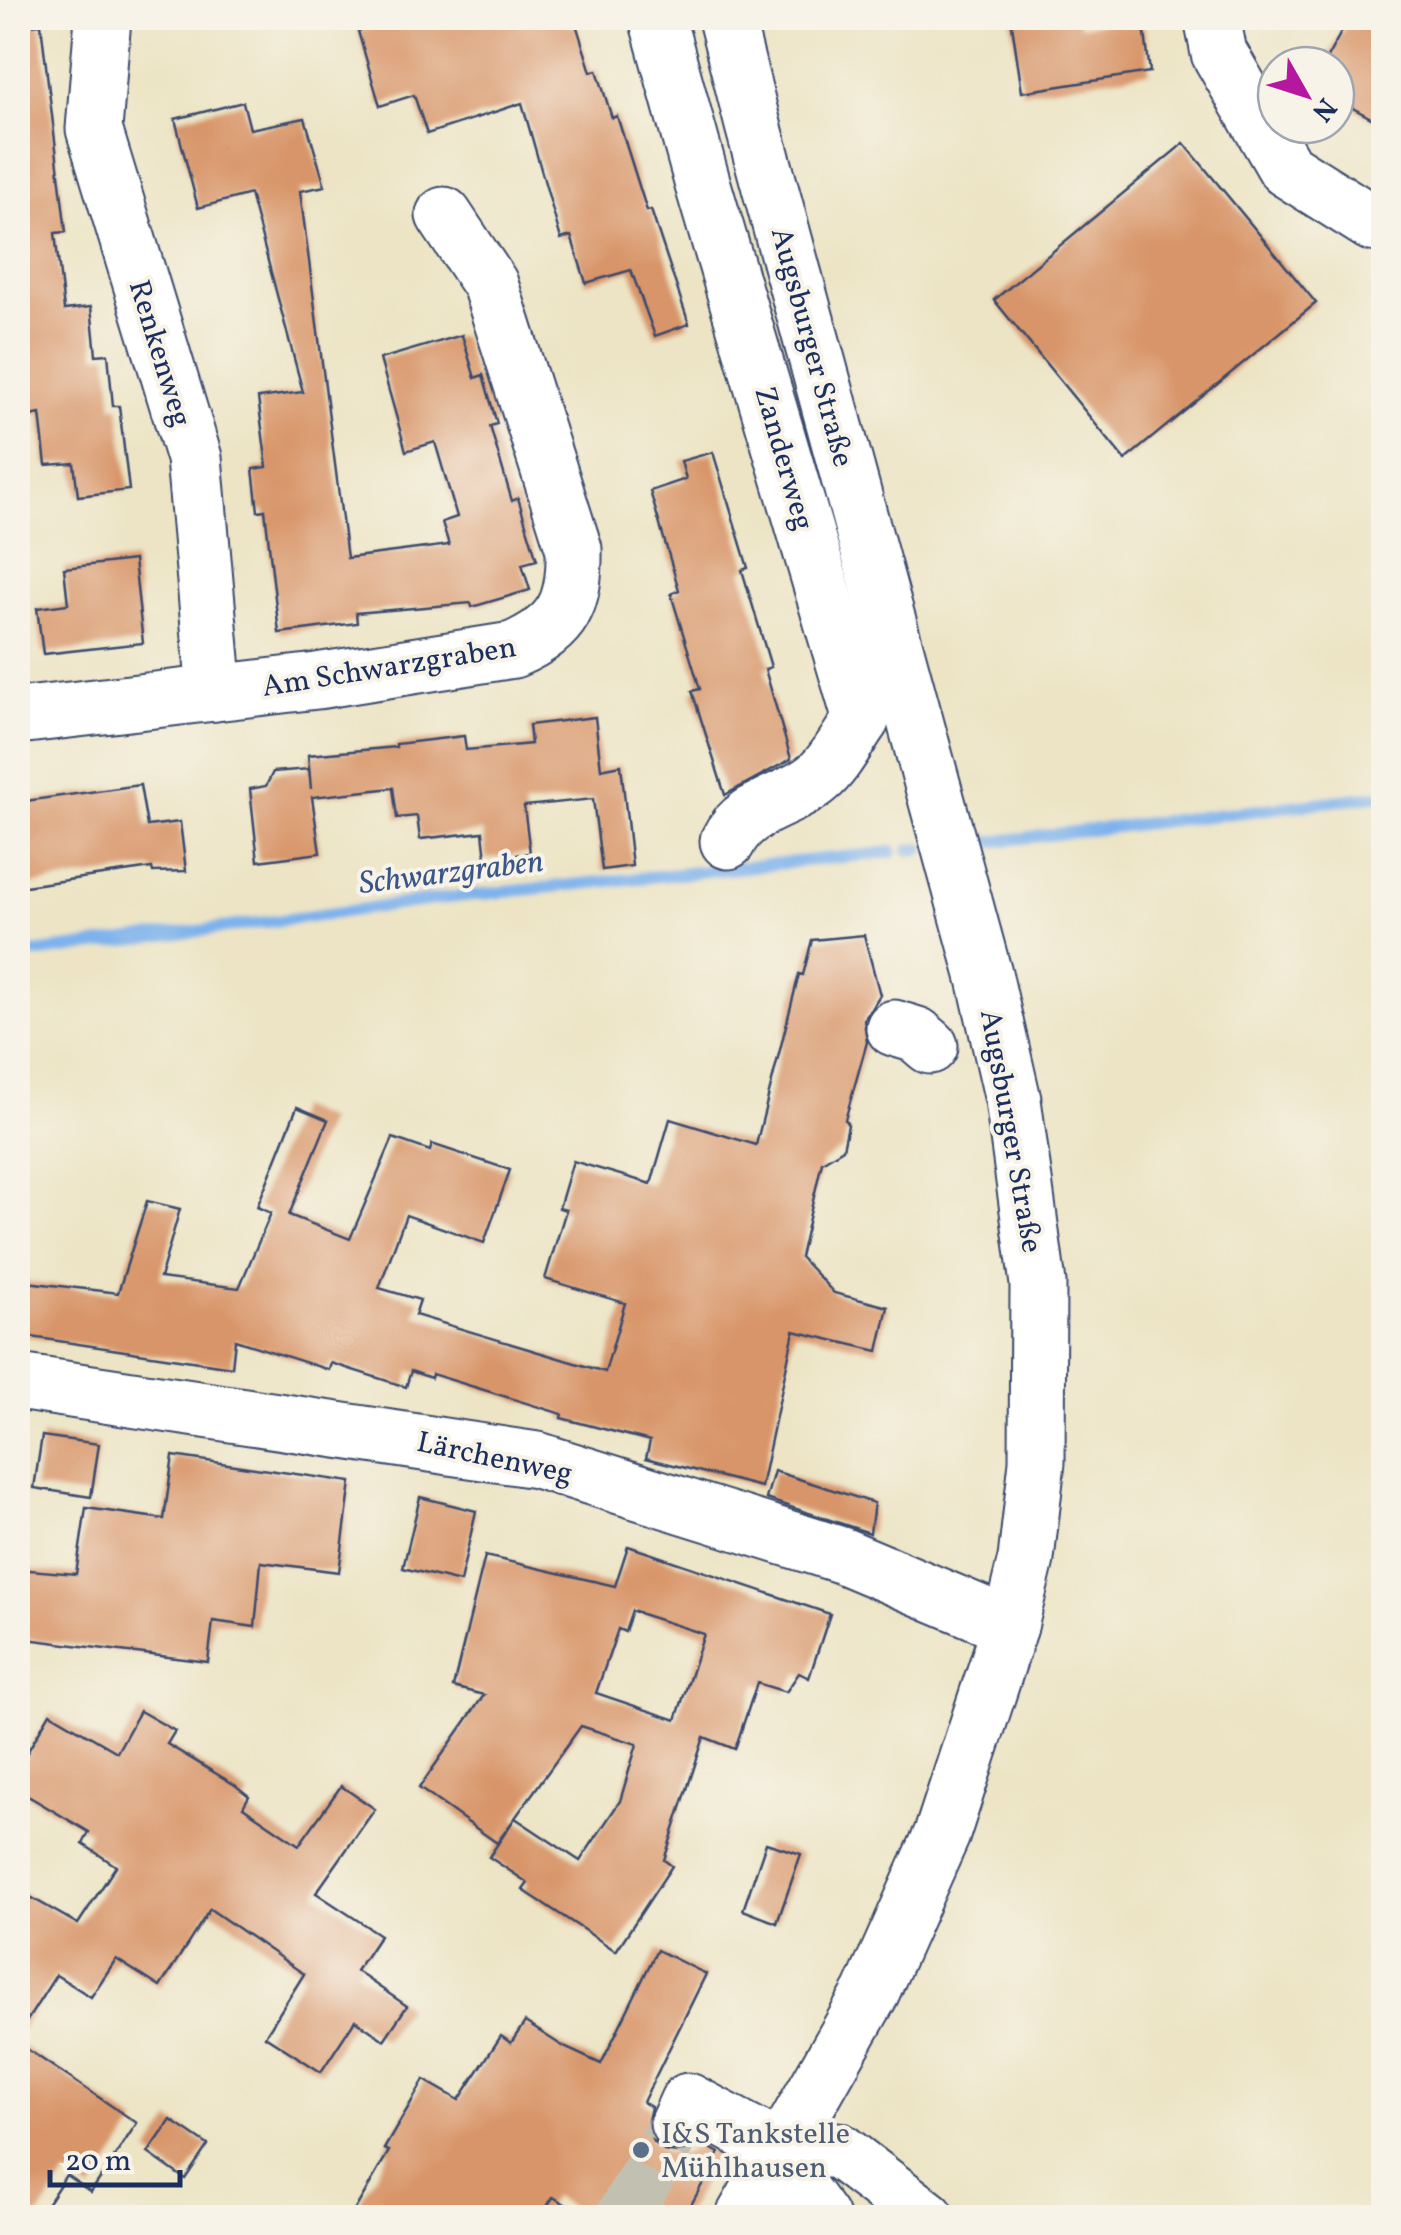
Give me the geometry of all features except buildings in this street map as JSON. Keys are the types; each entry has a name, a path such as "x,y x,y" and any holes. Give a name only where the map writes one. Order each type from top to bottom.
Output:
{"street":[{"name":"Renkenweg","path":"103,18 94,129 194,458 216,693"},
{"name":"Zanderweg","path":"658,18 703,186 861,720 818,778 756,811 733,830 728,841"},
{"path":"1212,18 1219,53 1286,169 1372,223 1384,225"},
{"name":"Augsburger Straße","path":"732,23 758,144 980,959 1013,1100 1038,1284 1037,1462 1026,1559 1010,1626 942,1834 872,1993 743,2218"},
{"name":"Am Schwarzgraben","path":"18,716 316,681 513,650 542,638 562,615 575,582 574,549 490,284 444,215"},
{"name":"Lärchenweg","path":"18,1382 537,1460 840,1555 1010,1626"},
{"path":"678,2123 688,2101 779,2154 821,2218"},
{"path":"779,2154 838,2150 927,2218"}],"waterway":[{"name":"Schwarzgraben","path":"989,842 1384,795"},
{"name":"Schwarzgraben","path":"909,850 920,849"},
{"name":"Schwarzgraben","path":"18,955 455,897 892,852"}],"tunnel":[{"path":"622,2218 678,2123"}],"place":[{"name":"I&S Tankstelle Mühlhausen","path":"641,2150"}]}
